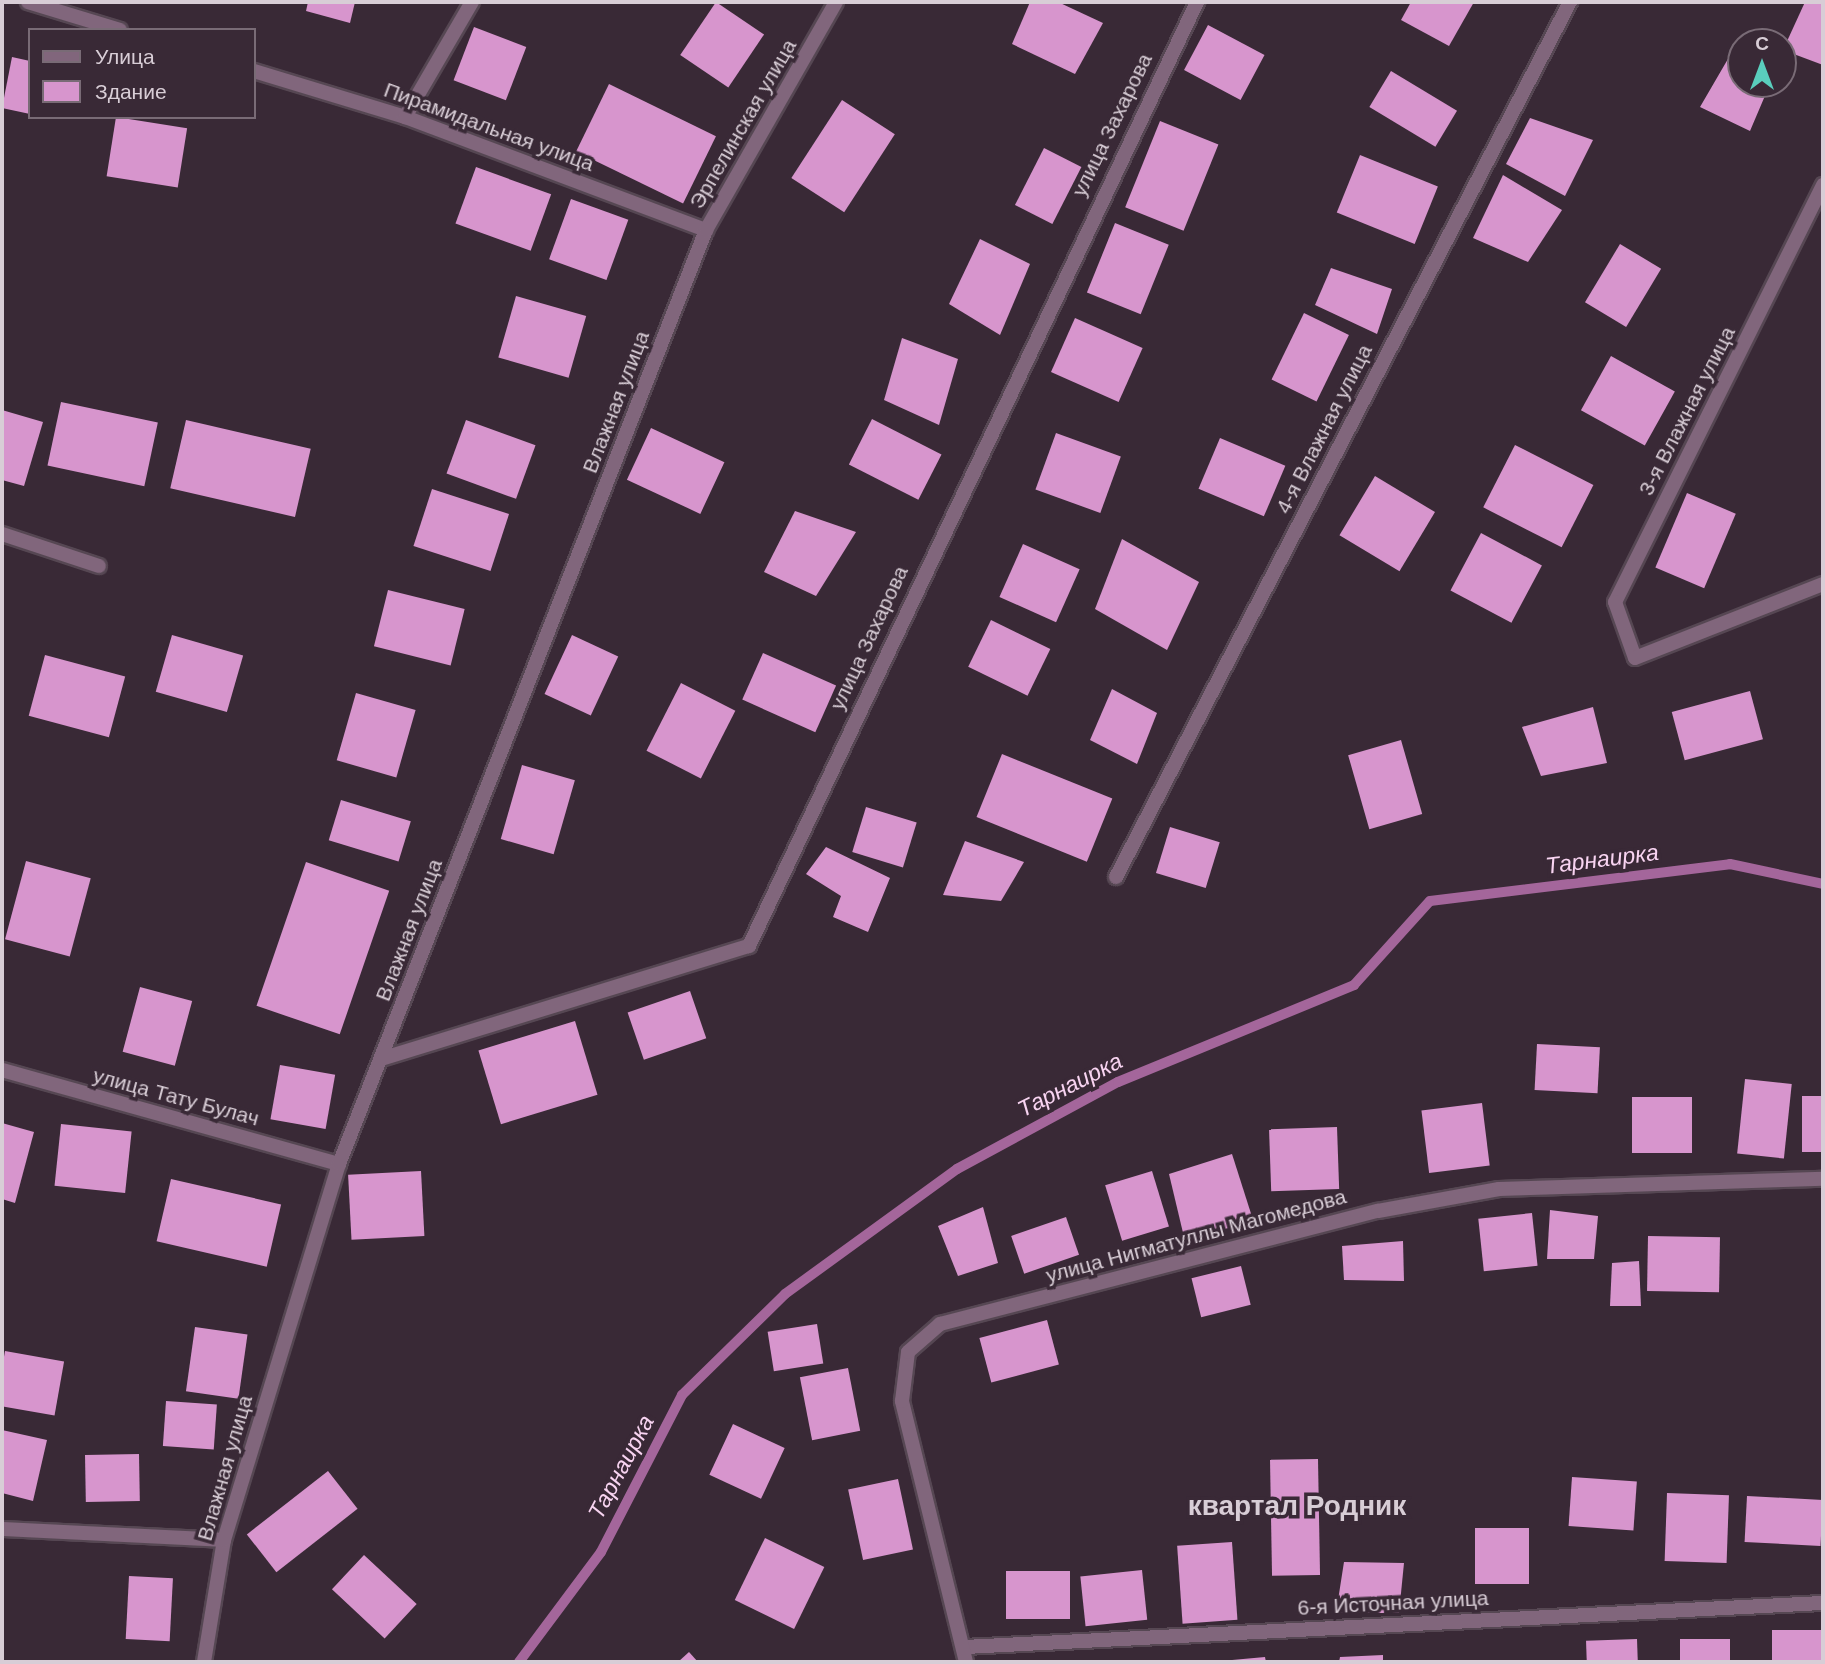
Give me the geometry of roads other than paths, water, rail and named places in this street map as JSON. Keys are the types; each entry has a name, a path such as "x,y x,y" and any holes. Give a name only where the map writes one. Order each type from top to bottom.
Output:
{"street":[{"path":"28,2 113,28"},
{"path":"405,117 471,2"},
{"name":"Эрпелинская улица","path":"706,230 836,2"},
{"name":"улица Захарова","path":"381,1059 749,946 1197,2"},
{"name":"4-я Влажная улица","path":"1115,877 1570,2"},
{"name":"Пирамидальная улица","path":"256,72 405,117 706,230"},
{"name":"3-я Влажная улица","path":"1823,185 1615,602 1634,659 1823,584"},
{"name":"Влажная улица","path":"204,1662 224,1540 339,1164 706,230"},
{"path":"2,534 99,566"},
{"name":"улица Тату Булач","path":"2,1070 339,1164"},
{"name":"улица Нигматуллы Магомедова","path":"966,1662 965,1647 902,1401 908,1352 940,1324 1378,1211 1499,1189 1823,1179"},
{"path":"2,1529 224,1540"},
{"name":"6-я Источная улица","path":"965,1647 1823,1604"}],"waterway":[{"name":"Тарнаирка","path":"519,1662 601,1552 682,1395 785,1294 957,1169 1118,1082 1354,985 1430,901 1730,864 1823,884"}],"district":[{"name":"квартал Родник","path":"1297,1506"}]}
